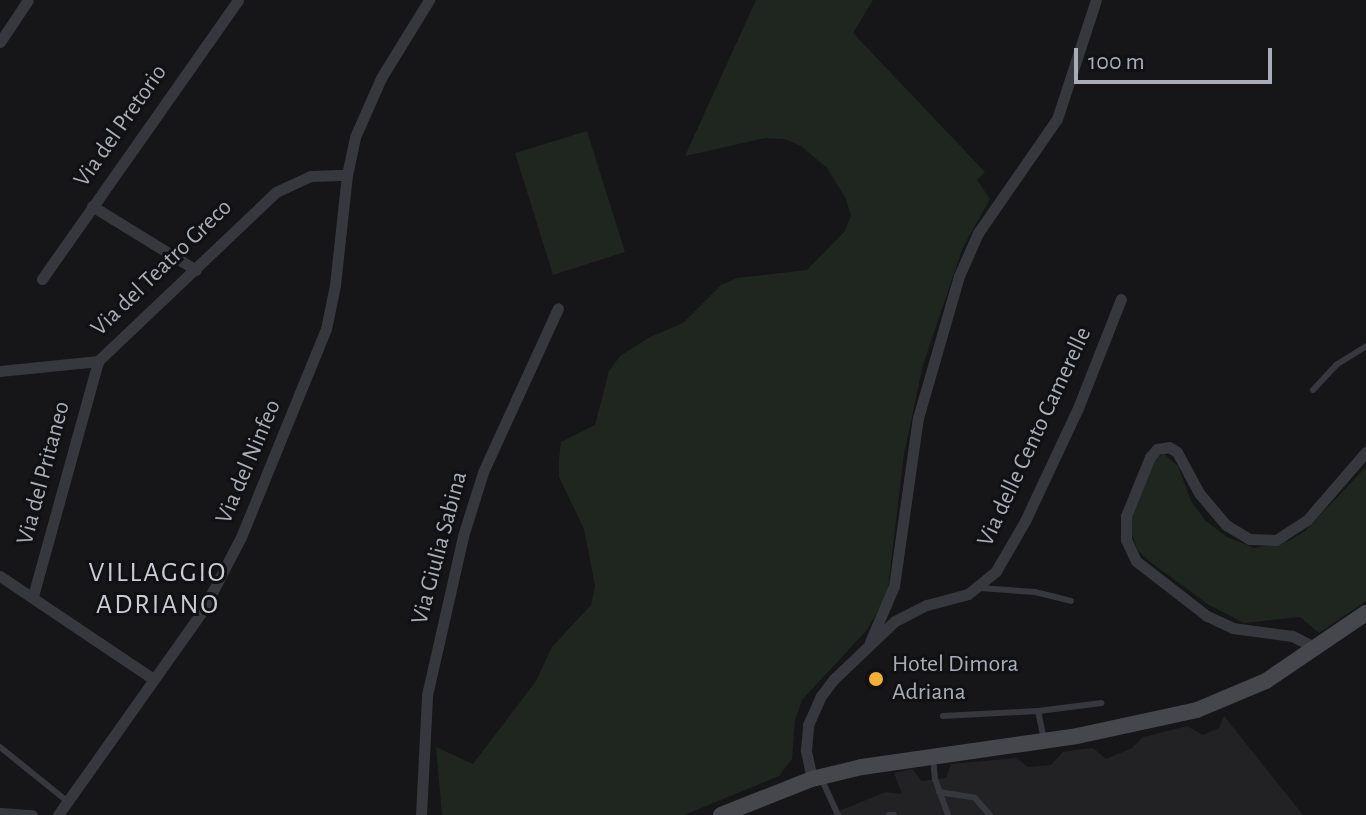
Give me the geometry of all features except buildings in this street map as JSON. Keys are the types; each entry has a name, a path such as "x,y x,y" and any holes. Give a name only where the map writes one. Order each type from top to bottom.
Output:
{"main road":[{"path":"721,815 816,778 932,755 1131,726 1197,710 1251,689 1366,613"}],"street":[{"path":"0,42 28,0"},
{"name":"Via del Pretorio","path":"42,279 238,0"},
{"name":"Via del Ninfeo","path":"58,815 224,574 317,357 333,297 347,175 369,103 429,0"},
{"path":"870,642 894,586 916,430 932,361 959,276 978,233 1060,113 1068,77 1096,0"},
{"name":"Via del Teatro Greco","path":"0,371 98,361 196,270 249,215 287,185 311,176 347,175"},
{"path":"92,206 196,270"},
{"name":"Via delle Cento Camerelle","path":"980,588 993,575 1025,521 1078,408 1121,299"},
{"name":"Via Giulia Sabina","path":"421,815 427,695 463,536 483,472 558,308"},
{"name":"Via del Pritaneo","path":"33,596 98,361"},
{"path":"1316,648 1292,636 1246,631 1207,616 1136,561 1126,540 1126,516 1150,457 1161,446 1169,447 1177,452 1199,493 1219,519 1249,539 1276,540 1307,520 1366,452"},
{"path":"0,576 153,679"},
{"path":"816,778 806,750 810,717 834,679 870,642 910,612 980,588"},
{"path":"0,813 32,815"}],"lane":[{"path":"1313,390 1336,365 1366,346"},
{"path":"980,588 1035,592 1071,601"},
{"path":"943,716 1038,711 1101,703"},
{"path":"1038,711 1044,740"},
{"path":"0,747 67,801"},
{"path":"932,755 939,792 948,815"},
{"path":"816,778 838,815"},
{"path":"939,792 975,798 990,815"}],"shaded area":[{"path":"756,0 873,0 853,33 985,172 977,180 990,199 963,247 923,365 904,454 887,596 866,631 802,700 795,720 792,759 779,776 684,815 442,815 436,747 473,764 536,681 552,647 591,605 595,586 584,529 559,477 559,459 561,442 595,425 609,371 620,356 650,337 683,323 721,285 737,278 807,270 844,232 851,216 846,199 827,168 801,146 784,139 765,138 685,156"},
{"path":"587,131 625,252 553,275 515,153"},
{"path":"1164,454 1178,466 1191,501 1205,520 1227,537 1254,548 1289,541 1305,531 1366,467 1366,601 1319,633 1300,617 1244,623 1209,605 1149,561 1137,549 1131,532 1132,514 1156,458"},
{"path":"1224,716 1303,815 829,815 886,792 902,794 894,773 912,769 922,781 946,778 951,764 1017,758 1028,767 1051,765 1063,752 1093,748 1106,759 1132,748 1143,737 1187,726 1203,735 1219,728"}],"place":[{"name":"Hotel Dimora Adriana","path":"876,679"}],"district":[{"name":"VILLAGGIO ADRIANO","path":"158,589"}]}
